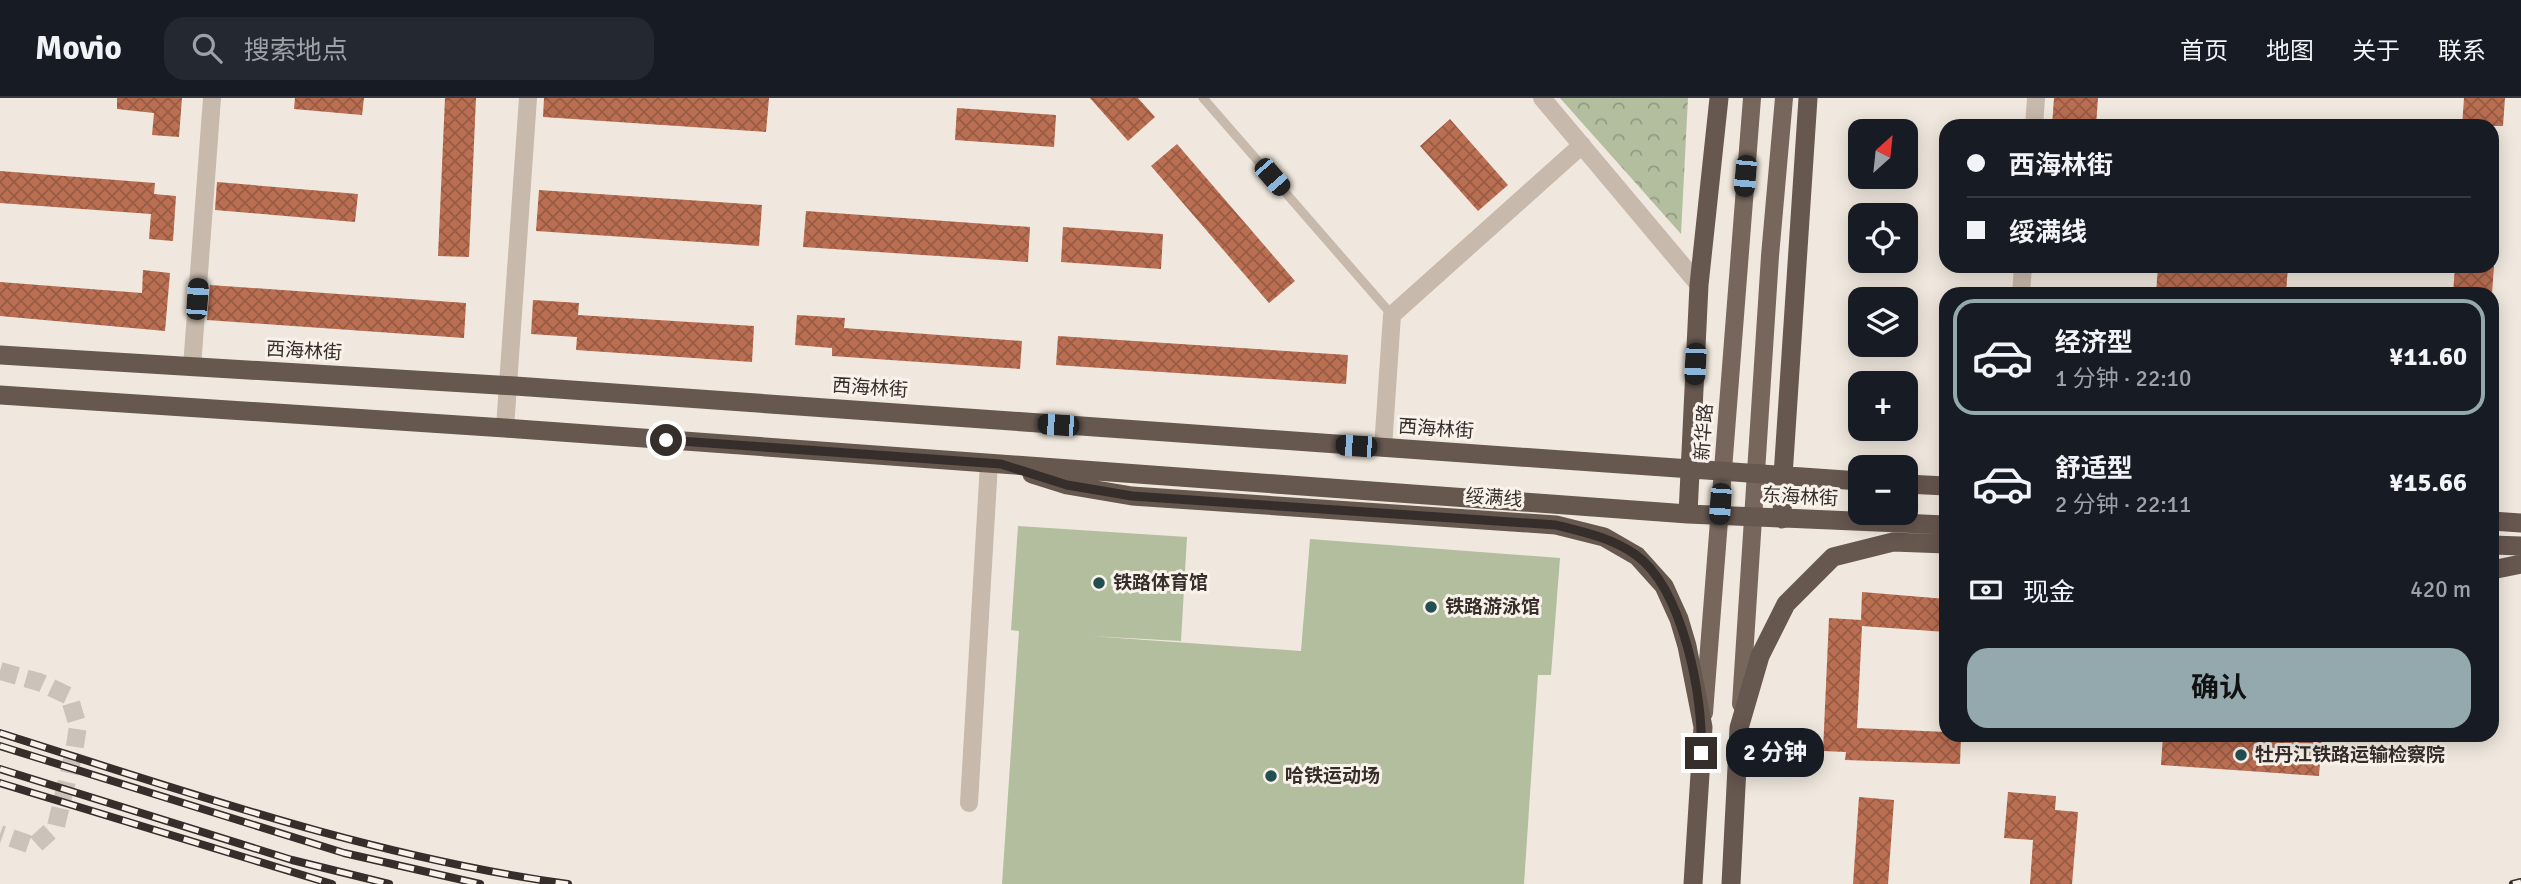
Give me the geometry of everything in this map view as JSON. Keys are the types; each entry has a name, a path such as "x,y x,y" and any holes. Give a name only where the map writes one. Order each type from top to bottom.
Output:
{"highway":[{"path":"0,394 1688,514 1699,285 1719,98"},
{"path":"1782,519 1808,98"},
{"name":"西海林街","path":"0,355 508,386 1737,473"},
{"name":"绥满线","path":"995,464 1067,485 1132,496 1556,525 1604,537 1637,556 1664,586 1679,619 1703,727 1693,884"},
{"name":"东海林街","path":"1737,473 1848,480"},
{"path":"1918,485 1939,486"},
{"name":"东海林街","path":"1688,514 1939,525"},
{"path":"2499,521 2521,523"},
{"path":"1731,884 1739,728 1760,656 1786,604 1833,557 1893,542 1939,544"},
{"path":"2499,545 2521,546"},
{"path":"2499,569 2521,565"}],"main road":[{"name":"新华路","path":"1703,727 1752,98"},
{"path":"1739,728 1770,256 1784,98"}],"street":[{"path":"192,367 212,98"},
{"path":"505,428 528,98"},
{"path":"1542,98 1699,285"},
{"path":"2034,119 2036,98"},
{"path":"1383,448 1392,315 1582,145"},
{"path":"969,803 995,464"}],"lane":[{"path":"1203,98 1392,315"}],"green space":[{"path":"1560,98 1688,98 1681,234"},
{"name":"哈铁运动场","path":"1018,526 1187,537 1181,641 1090,636 1301,651 1310,539 1560,558 1551,675 1538,675 1524,884 1002,884 1019,631 1011,630"}],"building":[{"path":"117,98 182,98 179,137 152,135 154,113 117,109"},
{"path":"295,98 364,98 362,115 294,109"},
{"path":"445,98 476,98 469,257 438,256"},
{"path":"544,98 769,98 766,132 543,117"},
{"path":"1090,98 1138,98 1155,117 1128,141"},
{"path":"2054,98 2098,98 2096,119 2052,119"},
{"path":"2464,98 2505,98 2503,126 2499,126 2499,119 2462,119"},
{"path":"957,108 1056,115 1054,147 955,140"},
{"path":"1450,119 1508,185 1478,211 1420,146"},
{"path":"1177,144 1295,281 1269,303 1151,166"},
{"path":"0,171 155,183 154,194 176,196 173,241 149,239 151,214 0,203"},
{"path":"217,182 358,194 355,222 215,210"},
{"path":"539,190 762,205 759,246 536,231"},
{"path":"806,211 1030,227 1028,262 803,247"},
{"path":"1063,227 1163,234 1161,269 1061,262"},
{"path":"143,270 170,273 165,331 0,316 0,282 142,293"},
{"path":"2158,273 2288,273 2286,287 2156,287"},
{"path":"2454,273 2494,273 2492,287 2454,287"},
{"path":"210,285 466,303 464,338 207,320"},
{"path":"533,300 579,303 578,315 754,326 752,362 576,350 577,337 531,334"},
{"path":"797,315 845,318 844,328 1022,341 1020,369 832,356 832,348 795,345"},
{"path":"1058,336 1348,355 1346,384 1056,365"},
{"path":"1862,592 1939,598 1939,632 1862,626 1857,728 1939,732 1939,742 1961,742 1960,764 1845,760 1846,752 1823,751 1829,618 1861,620"},
{"name":"牡丹江铁路运输检察院","path":"2163,742 2321,742 2319,776 2161,765"},
{"path":"2008,792 2056,796 2055,810 2078,812 2072,884 2030,884 2033,840 2004,838"},
{"path":"1859,797 1894,800 1888,884 1853,884"}],"tunnel":[{"path":"0,671 39,682 69,696 78,726 56,826 34,846 0,834"}],"railway":[{"path":"0,733 210,800 352,840 495,872 568,884"},
{"path":"0,746 344,853 480,884"},
{"path":"0,769 292,860 389,884"},
{"path":"0,783 332,884"},
{"path":"2513,884 2521,882"}],"place":[{"name":"铁路体育馆","path":"1099,583"},
{"name":"铁路游泳馆","path":"1431,607"},
{"name":"牡丹江铁路运输检察院","path":"2241,755"},
{"name":"哈铁运动场","path":"1271,776"}],"route":[{"path":"666,440 1001,464 1067,485 1132,496 1556,525 1604,537 1637,556 1664,586 1679,619 1703,727 1701,753"}]}
